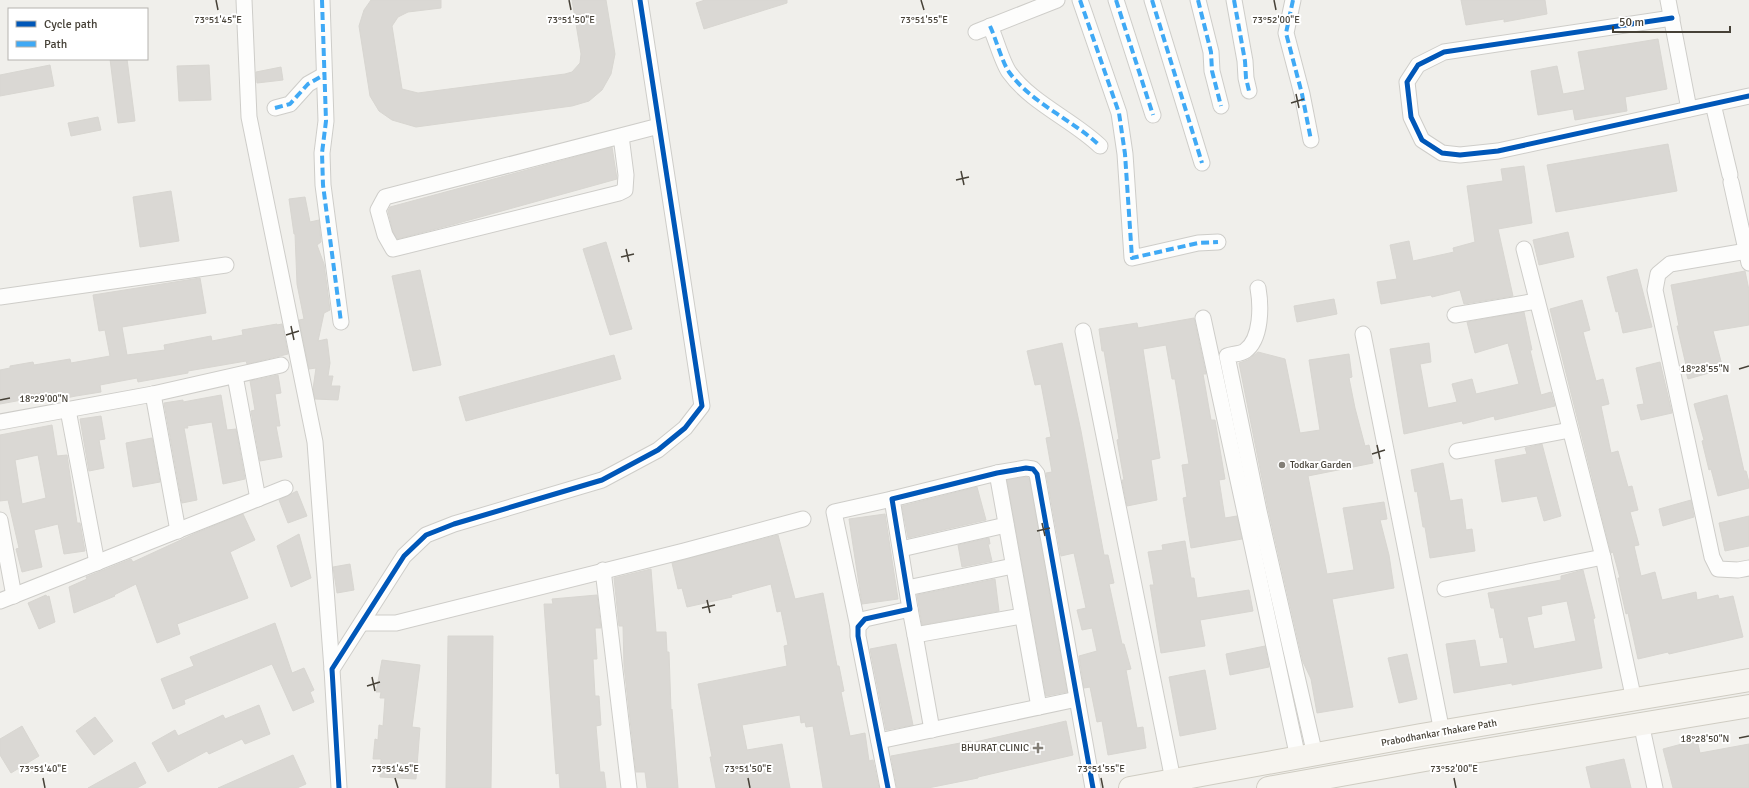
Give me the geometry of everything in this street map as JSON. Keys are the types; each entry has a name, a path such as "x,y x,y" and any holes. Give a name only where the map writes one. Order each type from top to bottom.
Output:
{"main road":[{"name":"Prabodhankar Thakare Path","path":"1130,788 1442,732 1749,680"},
{"path":"1268,788 1641,723 1749,706"}],"street":[{"path":"244,0 249,117 314,442 332,669 339,788"},
{"path":"322,0 326,121 322,153 323,185 341,322"},
{"path":"332,669 404,556 426,535 454,524 602,480 658,450 685,428 702,406 640,0"},
{"path":"1057,0 983,29 1009,72 1026,90 1087,133 1100,146"},
{"path":"1080,0 1119,113 1125,154 1132,258 1198,243 1218,242"},
{"path":"1116,0 1153,115"},
{"path":"1152,0 1202,163"},
{"path":"1198,0 1211,52 1212,71 1221,106"},
{"path":"1234,0 1246,61 1246,78 1249,91"},
{"path":"1293,0 1286,33 1302,94 1311,140"},
{"path":"1668,0 1689,109"},
{"path":"1672,18 1444,52 1418,65 1407,82 1411,117 1422,140 1442,153 1460,155 1498,150 1749,96"},
{"path":"275,108 290,104 308,84 324,75"},
{"path":"1713,104 1730,178 1745,223 1748,257 1670,264 1658,274 1655,290 1712,557 1718,569 1738,570 1749,568"},
{"path":"621,136 626,175 625,190 393,249 384,235 378,210 385,197 659,126"},
{"path":"1524,249 1603,557 1634,700"},
{"path":"0,297 226,265"},
{"path":"1258,288 1260,302 1257,335 1245,350 1227,356 1307,756"},
{"path":"1455,315 1537,300"},
{"path":"1203,318 1307,756"},
{"path":"1083,331 1173,780"},
{"path":"1363,334 1442,732"},
{"path":"0,422 153,394 281,365"},
{"path":"235,376 258,499"},
{"path":"153,394 178,531"},
{"path":"68,410 98,563"},
{"path":"1457,451 1570,430"},
{"path":"888,788 858,636 858,627 834,512 997,473 1026,468 1033,469 1037,474 1093,788"},
{"path":"997,473 1039,707"},
{"path":"0,520 7,598 285,488"},
{"path":"892,499 932,730"},
{"path":"362,623 396,623 603,570 684,551 803,519"},
{"path":"901,549 1006,525"},
{"path":"1445,589 1603,557"},
{"path":"907,588 1013,566"},
{"path":"603,570 629,788"},
{"path":"858,627 865,619 910,609"},
{"path":"915,635 1022,616"},
{"path":"879,741 1077,699"},
{"path":"1641,723 1655,788"}],"building":[{"path":"371,0 441,0 441,8 408,12 398,17 392,26 402,89 418,93 572,72 580,63 581,54 572,0 606,0 615,54 611,74 602,90 589,101 572,106 416,127 392,120 379,111 370,96 359,26 364,10"},
{"path":"705,0 787,0 787,3 704,29 696,3"},
{"path":"1461,0 1545,0 1547,14 1504,22 1504,19 1466,25"},
{"path":"1658,39 1667,89 1625,97 1627,111 1575,120 1573,109 1538,115 1531,71 1557,66 1563,94 1585,90 1578,52"},
{"path":"110,60 127,60 135,121 118,123"},
{"path":"50,65 54,86 0,96 0,75"},
{"path":"209,65 211,100 179,101 177,66"},
{"path":"281,67 283,80 257,83 256,72"},
{"path":"98,117 101,130 71,136 68,123"},
{"path":"1668,144 1677,191 1556,212 1547,165"},
{"path":"612,147 617,179 397,239 393,232 388,211 390,207"},
{"path":"1524,166 1532,223 1498,229 1513,296 1464,304 1460,290 1432,297 1431,295 1381,304 1377,282 1397,279 1390,245 1409,241 1413,261 1454,252 1453,248 1475,242 1467,186 1503,181 1501,169"},
{"path":"171,191 179,241 140,247 133,197"},
{"path":"305,197 310,222 319,220 321,242 317,245 324,264 330,310 324,313 318,341 327,339 330,363 328,376 333,376 331,386 340,386 338,400 315,399 313,389 316,368 309,369 299,320 304,319 297,284 295,234 289,199"},
{"path":"1568,232 1574,257 1539,265 1533,240"},
{"path":"606,242 632,329 610,335 583,249"},
{"path":"1637,269 1652,327 1623,333 1618,311 1616,312 1607,277"},
{"path":"420,270 441,365 413,371 392,276"},
{"path":"1745,271 1749,290 1749,325 1713,331 1723,369 1688,379 1684,365 1686,365 1677,326 1679,326 1671,285"},
{"path":"200,278 206,313 122,327 127,355 165,350 164,345 211,336 212,341 243,335 242,330 277,324 282,324 288,354 247,364 246,361 188,371 188,373 138,382 137,378 100,385 101,392 56,400 55,394 0,404 0,370 10,368 10,366 33,362 34,365 70,359 71,363 110,356 105,330 99,331 93,295"},
{"path":"1334,299 1337,314 1297,322 1294,306"},
{"path":"1582,300 1590,330 1583,332 1596,381 1603,379 1609,404 1601,406 1611,453 1618,451 1628,487 1632,486 1638,510 1630,512 1639,545 1634,546 1641,576 1655,572 1662,600 1696,592 1697,600 1718,595 1719,599 1733,596 1743,637 1669,654 1668,652 1638,659 1628,613 1626,614 1618,578 1620,578 1613,552 1611,553 1550,309"},
{"path":"1524,312 1532,350 1530,350 1541,395 1551,392 1555,406 1495,420 1494,416 1463,424 1462,421 1404,434 1390,349 1429,343 1431,362 1420,364 1428,408 1457,402 1452,384 1472,379 1476,394 1519,384 1508,343 1475,353 1467,322"},
{"path":"1194,318 1206,374 1203,374 1211,420 1215,420 1225,479 1219,480 1225,518 1237,516 1242,539 1191,548 1183,498 1187,497 1182,465 1189,464 1175,379 1172,379 1166,345 1143,349 1160,458 1151,460 1157,500 1127,506 1117,440 1119,439 1099,329 1137,323 1138,328"},
{"path":"1062,343 1081,431 1104,555 1108,555 1114,583 1109,584 1122,644 1124,644 1131,669 1126,670 1137,728 1143,727 1146,748 1108,755 1102,721 1097,722 1090,687 1084,688 1079,656 1097,651 1092,628 1082,630 1077,610 1086,608 1074,553 1061,556 1046,473 1052,472 1046,438 1051,437 1041,384 1035,385 1027,351"},
{"name":"Todkar Garden","path":"1258,352 1285,359 1300,433 1320,430 1309,360 1349,354 1352,377 1349,378 1355,408 1365,446 1369,445 1373,463 1308,476 1327,574 1354,570 1343,508 1384,502 1387,519 1380,520 1389,555 1394,588 1332,599 1353,707 1317,713 1311,679 1303,662 1268,509 1239,363 1248,360"},
{"path":"614,355 621,379 466,421 459,397"},
{"path":"1660,362 1672,413 1641,420 1637,405 1644,404 1636,368"},
{"path":"278,375 281,393 275,394 280,426 276,426 282,457 260,461 251,411 255,410 250,381"},
{"path":"221,395 227,430 236,429 245,479 223,484 212,422 187,426 188,428 184,428 197,500 182,503 164,403 183,400 183,402"},
{"path":"1727,395 1744,471 1746,471 1749,482 1749,488 1718,496 1711,469 1709,470 1702,441 1704,440 1694,404"},
{"path":"101,416 105,439 99,440 104,468 89,471 80,419"},
{"path":"52,425 57,456 67,455 77,523 80,523 85,551 64,554 58,524 34,530 42,567 22,572 16,549 19,548 8,500 0,501 0,435","holes":["38,455 46,498 22,504 15,460"]},
{"path":"152,438 160,482 133,487 126,443"},
{"path":"1542,444 1561,516 1544,521 1537,496 1502,502 1495,460 1527,454 1525,448"},
{"path":"1443,463 1450,501 1462,499 1466,530 1472,529 1475,551 1430,558 1425,527 1423,527 1417,491 1415,492 1411,470"},
{"path":"1026,477 1029,478 1067,692 1046,696 1007,480"},
{"path":"977,487 986,520 908,538 902,506"},
{"path":"297,491 307,516 288,523 279,500"},
{"path":"1691,500 1694,517 1663,526 1659,509"},
{"path":"243,514 255,540 230,552 248,598 177,624 180,634 157,643 136,584 114,595 115,596 74,613 69,587 87,579 86,577 131,559 133,562 196,533"},
{"path":"885,514 898,599 862,604 849,519"},
{"path":"1749,516 1749,546 1725,551 1719,523"},
{"path":"299,534 311,578 291,587 277,546"},
{"path":"778,535 795,599 823,593 837,666 839,666 844,691 841,692 850,736 865,733 869,761 873,760 879,788 823,788 813,726 806,727 805,722 801,723 800,715 742,725 747,750 782,744 790,788 716,788 710,757 712,757 698,684 787,666 784,646 788,645 781,611 777,612 771,584 731,595 732,597 687,607 682,588 678,589 672,563"},
{"path":"989,538 990,544 988,544 992,561 962,567 958,545"},
{"path":"1185,541 1191,578 1194,578 1197,598 1249,590 1253,611 1200,620 1205,646 1161,653 1150,585 1154,585 1148,552 1163,550 1162,545"},
{"path":"350,564 354,590 337,593 333,567"},
{"path":"651,569 656,632 666,632 667,652 669,652 671,710 672,709 678,788 647,788 645,772 636,772 624,666 623,626 619,626 614,578"},
{"path":"1583,570 1595,618 1593,619 1602,668 1512,685 1512,683 1454,693 1446,644 1475,640 1480,667 1508,663 1503,637 1500,638 1494,608 1491,608 1488,593 1561,580 1561,576","holes":["1567,601 1576,641 1534,649 1527,617 1542,614 1541,606"]},
{"path":"995,579 999,611 922,625 917,595"},
{"path":"46,595 47,597 49,596 55,622 39,629 28,603"},
{"path":"597,595 601,628 595,628 597,659 593,659 595,696 599,696 601,725 596,726 600,772 604,772 606,788 560,788 559,773 556,774 544,604 553,604 552,599"},
{"path":"275,623 292,673 304,668 314,690 310,692 314,702 293,711 272,664 184,700 185,704 173,709 161,679 194,666 190,657"},
{"path":"448,636 493,636 491,788 446,788"},
{"path":"896,644 913,725 886,730 870,649"},
{"path":"1265,646 1269,667 1230,675 1226,654"},
{"path":"1407,654 1417,699 1399,703 1388,658"},
{"path":"382,660 420,665 412,727 420,728 416,779 380,777 381,759 373,759 375,739 378,740 379,725 383,726 385,698 380,698 381,692 376,692"},
{"path":"1205,670 1216,729 1180,736 1169,677"},
{"path":"259,705 270,734 245,744 242,739 209,754 207,751 168,772 152,743 175,730 178,736 223,715 225,719"},
{"path":"95,717 113,741 94,755 76,731"},
{"path":"1066,721 1073,755 978,778 928,788 897,788 891,756 971,741 971,743"},
{"path":"22,726 39,756 11,773 0,755 0,739"},
{"path":"1697,740 1700,753 1749,744 1749,788 1673,788 1663,749"},
{"path":"293,755 306,784 297,788 218,788"},
{"path":"1624,759 1631,788 1591,788 1586,767"},
{"path":"135,762 146,783 137,788 88,788"}],"marked path":[{"path":"322,0 326,121 322,153 323,185 341,322"},
{"path":"1080,0 1119,113 1125,154 1132,258 1198,243 1218,242"},
{"path":"1116,0 1153,115"},
{"path":"1152,0 1202,163"},
{"path":"1198,0 1211,52 1212,71 1221,106"},
{"path":"1234,0 1249,91"},
{"path":"1293,0 1286,33 1302,94 1311,140"},
{"path":"990,26 1006,68 1018,83 1040,102 1100,146"},
{"path":"275,108 290,104 308,84 324,75"}],"cycle path":[{"path":"339,788 332,669 404,556 426,535 454,524 602,480 658,450 685,428 702,406 640,0"},
{"path":"1672,18 1444,52 1418,65 1407,82 1411,117 1422,140 1442,153 1460,155 1498,151 1749,96"},
{"path":"888,788 858,636 858,627 865,619 910,609 892,499 997,473 1026,468 1033,469 1037,474 1093,788"}],"place":[{"name":"Todkar Garden","path":"1282,465"},
{"name":"BHURAT CLINIC","path":"1038,748"}]}
